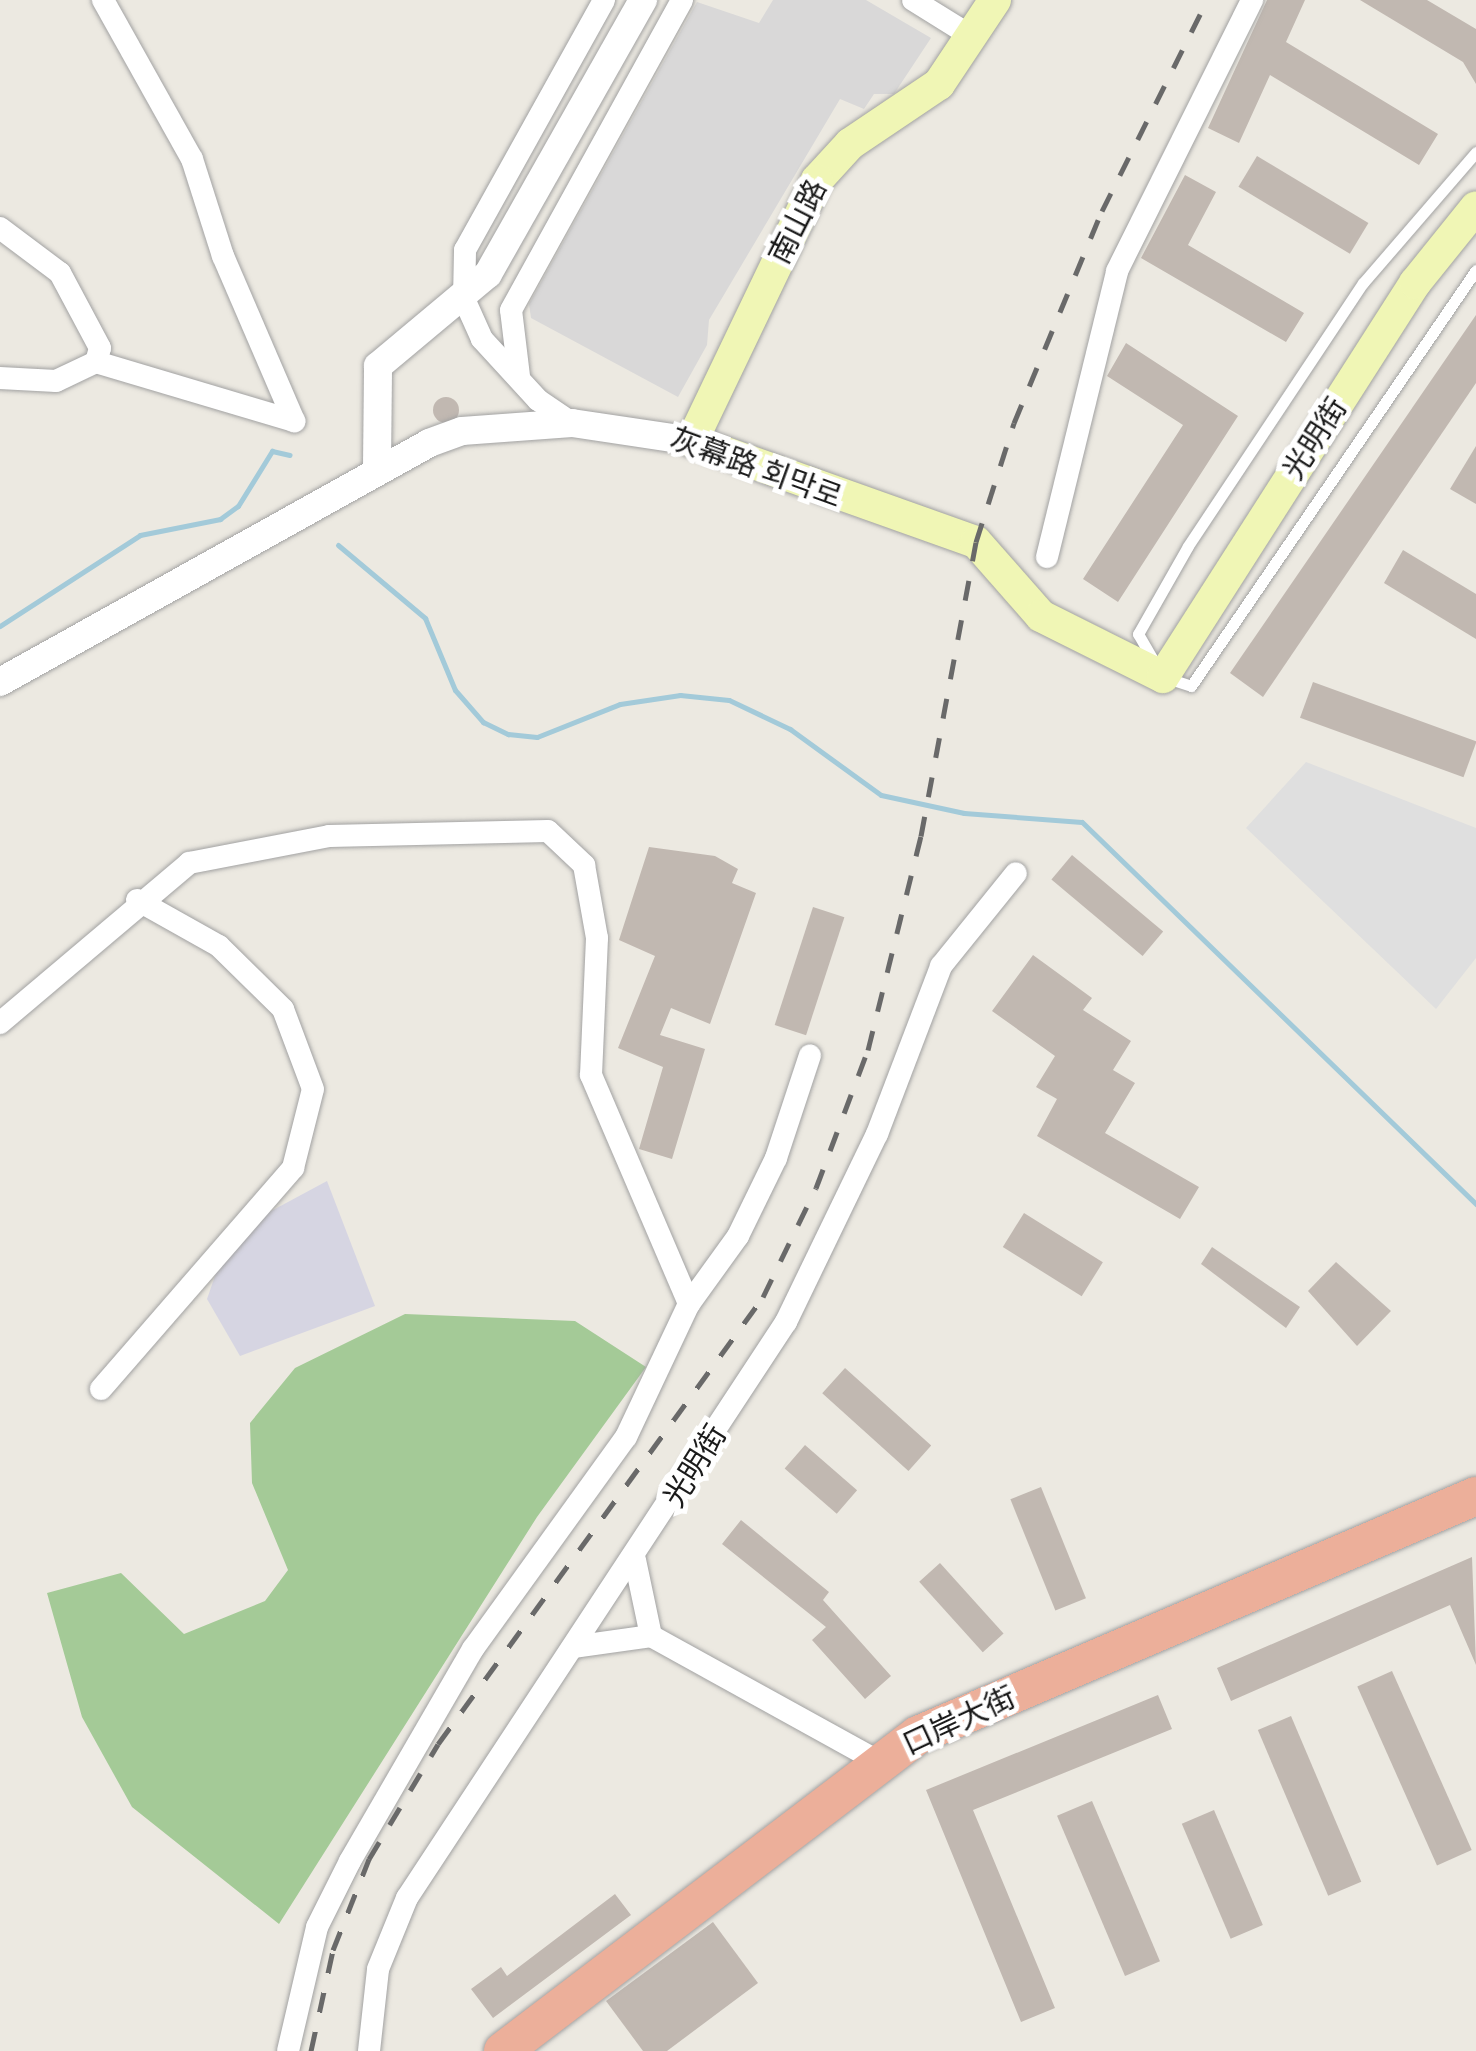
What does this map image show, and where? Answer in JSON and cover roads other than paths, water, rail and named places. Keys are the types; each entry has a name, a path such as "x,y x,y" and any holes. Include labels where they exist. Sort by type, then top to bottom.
{"highway":[{"name":"口岸大街","path":"503,2051 877,1761 918,1734 1476,1496"}],"main road":[{"name":"南山路","path":"692,441 817,180 850,144 939,84 995,0"},
{"name":"光明街","path":"1163,677 1415,283 1476,207"},
{"name":"灰幕路 회막로","path":"692,441 976,542 1041,616 1163,677"}],"street":[{"path":"0,378 56,380 96,362 294,421 223,256 192,159 103,0"},
{"path":"572,422 520,380 482,339 464,299 465,250 604,0"},
{"path":"377,466 378,366 402,339 464,299 488,274 644,0"},
{"path":"520,380 511,310 682,0"},
{"path":"913,0 971,36"},
{"path":"1047,556 1117,270 1252,0"},
{"path":"0,228 60,273 100,348 96,362"},
{"name":"灰幕路 회막로","path":"0,682 377,466 462,431 572,422 692,441"},
{"path":"0,1024 74,966 137,900 189,862 329,836 548,831 568,844 584,865 597,938 591,1076 689,1304"},
{"name":"光明街","path":"370,2051 378,1969 407,1898 573,1646 635,1560 786,1322 877,1134 941,966 1016,873"},
{"path":"101,1389 293,1168 313,1090 282,1009 219,946 137,900"},
{"path":"288,2051 317,1927 350,1861 473,1649 626,1437 689,1304 761,1190 810,1055"},
{"path":"635,1560 651,1636"},
{"path":"573,1646 651,1636 877,1761"}],"lane":[{"path":"1476,152 1363,283 1188,546 1138,634 1163,677 1191,686 1476,270"}],"waterway":[{"path":"0,626 140,535 220,519 238,506 272,451 290,455"},
{"path":"338,545 425,618 455,690 483,722 508,734 537,737 620,704 680,695 729,700 790,729 881,795 964,813 1082,822 1476,1204"}],"railway":[{"path":"311,2051 333,1950 369,1859 438,1744 763,1297 816,1188 868,1050 921,836 976,542 1014,423 1102,211 1207,0"}]}
